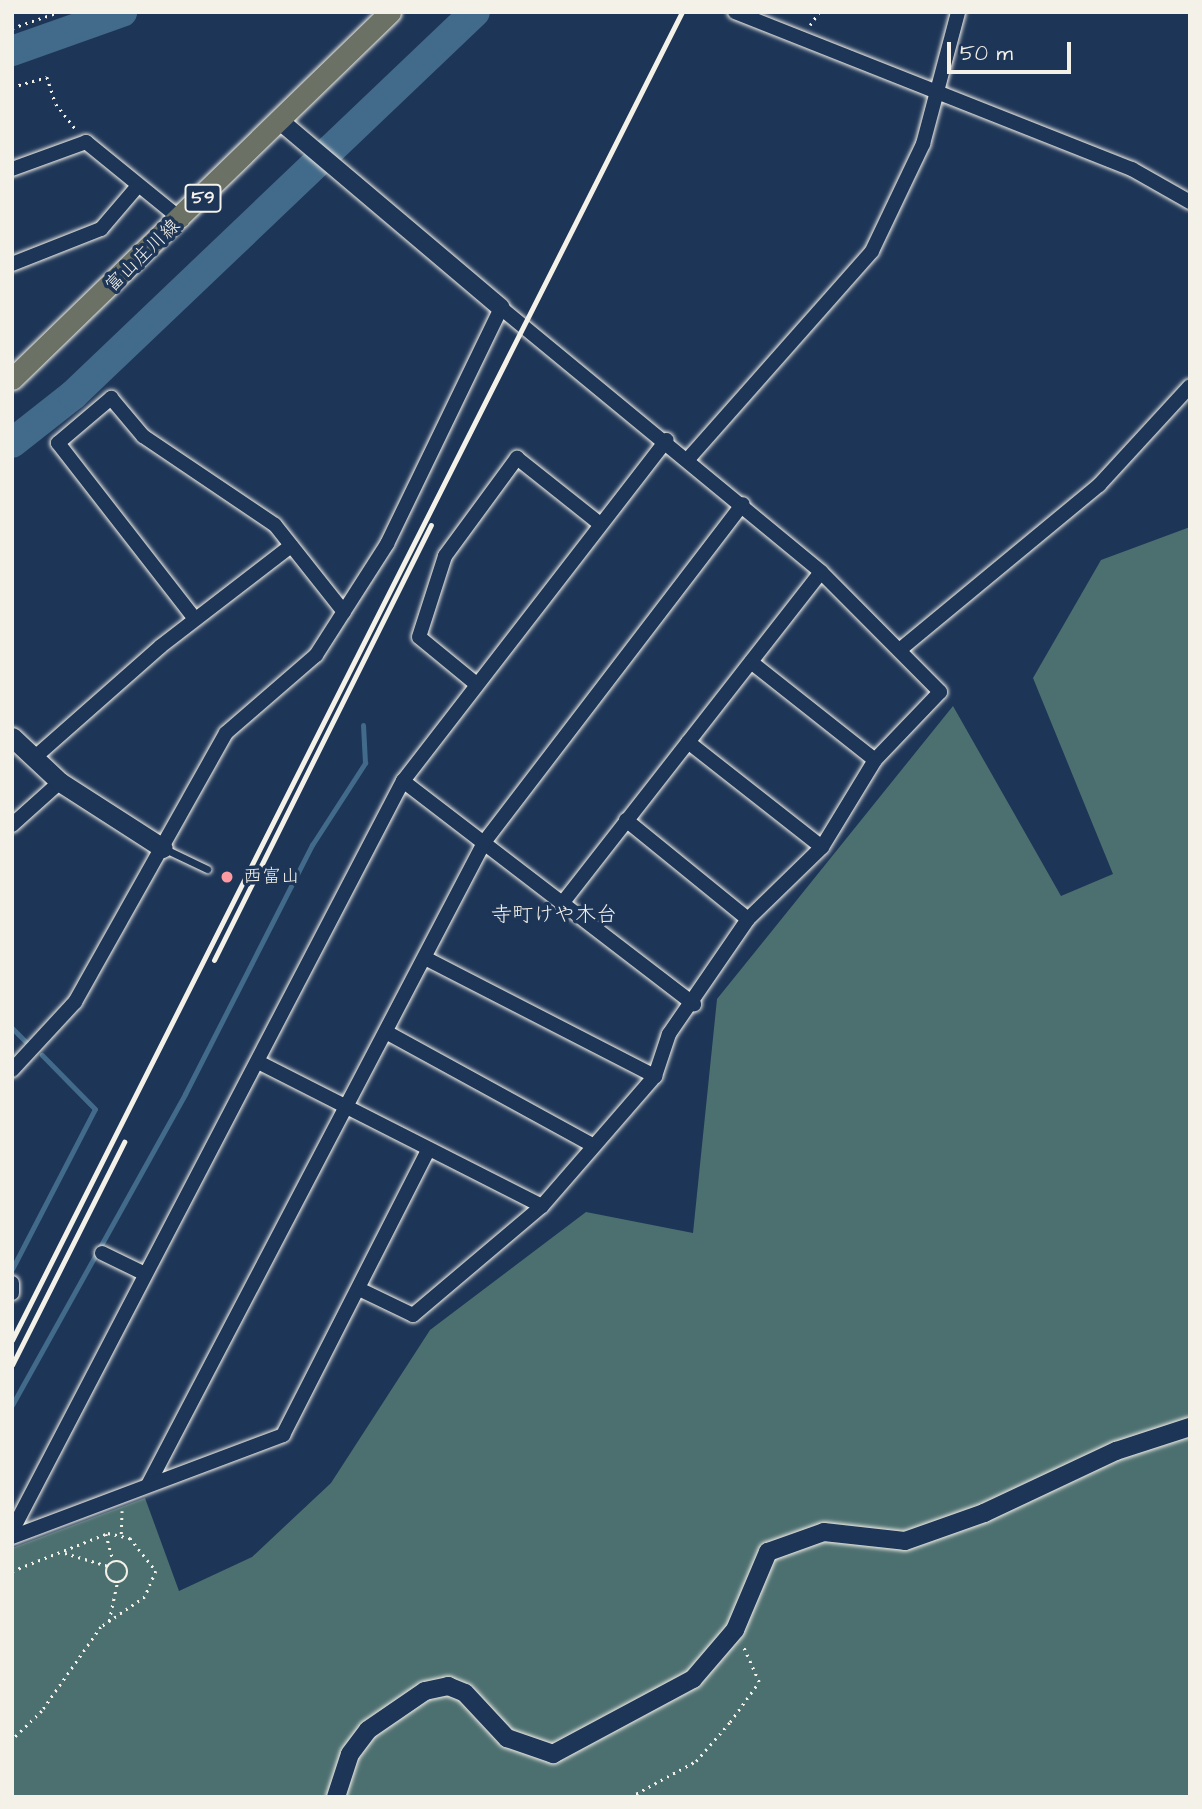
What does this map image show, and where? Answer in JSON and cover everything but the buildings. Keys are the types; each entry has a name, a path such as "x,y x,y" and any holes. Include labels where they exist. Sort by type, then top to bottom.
{"main road":[{"name":"富山庄川線","path":"12,379 181,220 390,12"},
{"path":"12,737 60,782 163,848"}],"street":[{"path":"735,12 936,95 1132,169 1190,202"},
{"path":"689,458 872,251 923,144 958,12"},
{"path":"280,121 501,308 743,504 902,648 940,692 875,760 822,847 748,919 694,1004 669,1034 655,1076 542,1206 413,1315 359,1289"},
{"path":"12,169 86,142 136,188 181,220"},
{"path":"12,264 101,229 136,188"},
{"path":"12,1070 75,1002 226,733 316,655 393,533 501,308"},
{"path":"902,648 1099,485 1190,386"},
{"path":"195,619 58,443 111,398 143,436 275,525 344,611"},
{"path":"12,1531 403,781 475,683 667,440"},
{"path":"475,683 419,637 446,556 517,458 600,524"},
{"path":"148,1485 485,841 743,504"},
{"path":"34,758 195,619 291,545"},
{"path":"564,901 821,572"},
{"path":"751,662 875,760"},
{"path":"688,742 822,847"},
{"path":"403,781 564,901 694,1004"},
{"path":"12,825 60,782"},
{"path":"626,820 748,919"},
{"path":"425,958 655,1076"},
{"path":"386,1032 594,1146"},
{"path":"258,1062 428,1151 542,1206"},
{"path":"12,1537 283,1435 428,1151"},
{"path":"102,1253 145,1274"},
{"path":"12,1283 12,1293"},
{"path":"336,1797 350,1754 368,1730 425,1691 448,1686 465,1693 507,1738 553,1754 693,1679 735,1630 760,1563 789,1541 824,1532 905,1541 1190,1427"}],"lane":[{"path":"163,848 207,869"}],"path":[{"path":"12,27 59,12"},
{"path":"12,87 47,76 56,104 86,142"},
{"path":"1190,1302 1190,1346"},
{"path":"117,1497 125,1522 121,1534"},
{"path":"106,1534 113,1562"},
{"path":"12,1571 65,1553 106,1534 121,1534 149,1554 156,1571 145,1597 109,1621 12,1740"},
{"path":"65,1553 108,1566"},
{"path":"109,1621 117,1584 126,1579 128,1568 113,1562"},
{"path":"113,1562 108,1566 107,1577 117,1584"},
{"path":"629,1797 696,1761 759,1682 735,1630"}],"green space":[{"path":"1190,527 1190,1797 12,1797 12,1548 145,1498 179,1591 252,1557 331,1483 430,1330 586,1212 693,1233 717,999 953,706 1061,896 1113,874 1033,678 1101,560"}],"waterway":[{"path":"12,51 122,12"},
{"path":"12,443 73,395 475,12"},
{"path":"12,1405 185,1094 312,845 365,763 363,725"},
{"path":"12,1028 28,1044"},
{"path":"12,1269 95,1109 42,1055"}],"railway":[{"path":"12,1340 682,12"},
{"path":"214,960 431,525"},
{"path":"12,1365 124,1142"}],"place":[{"name":"西富山","path":"227,877"}],"district":[{"name":"寺町けや木台","path":"554,915"}]}
